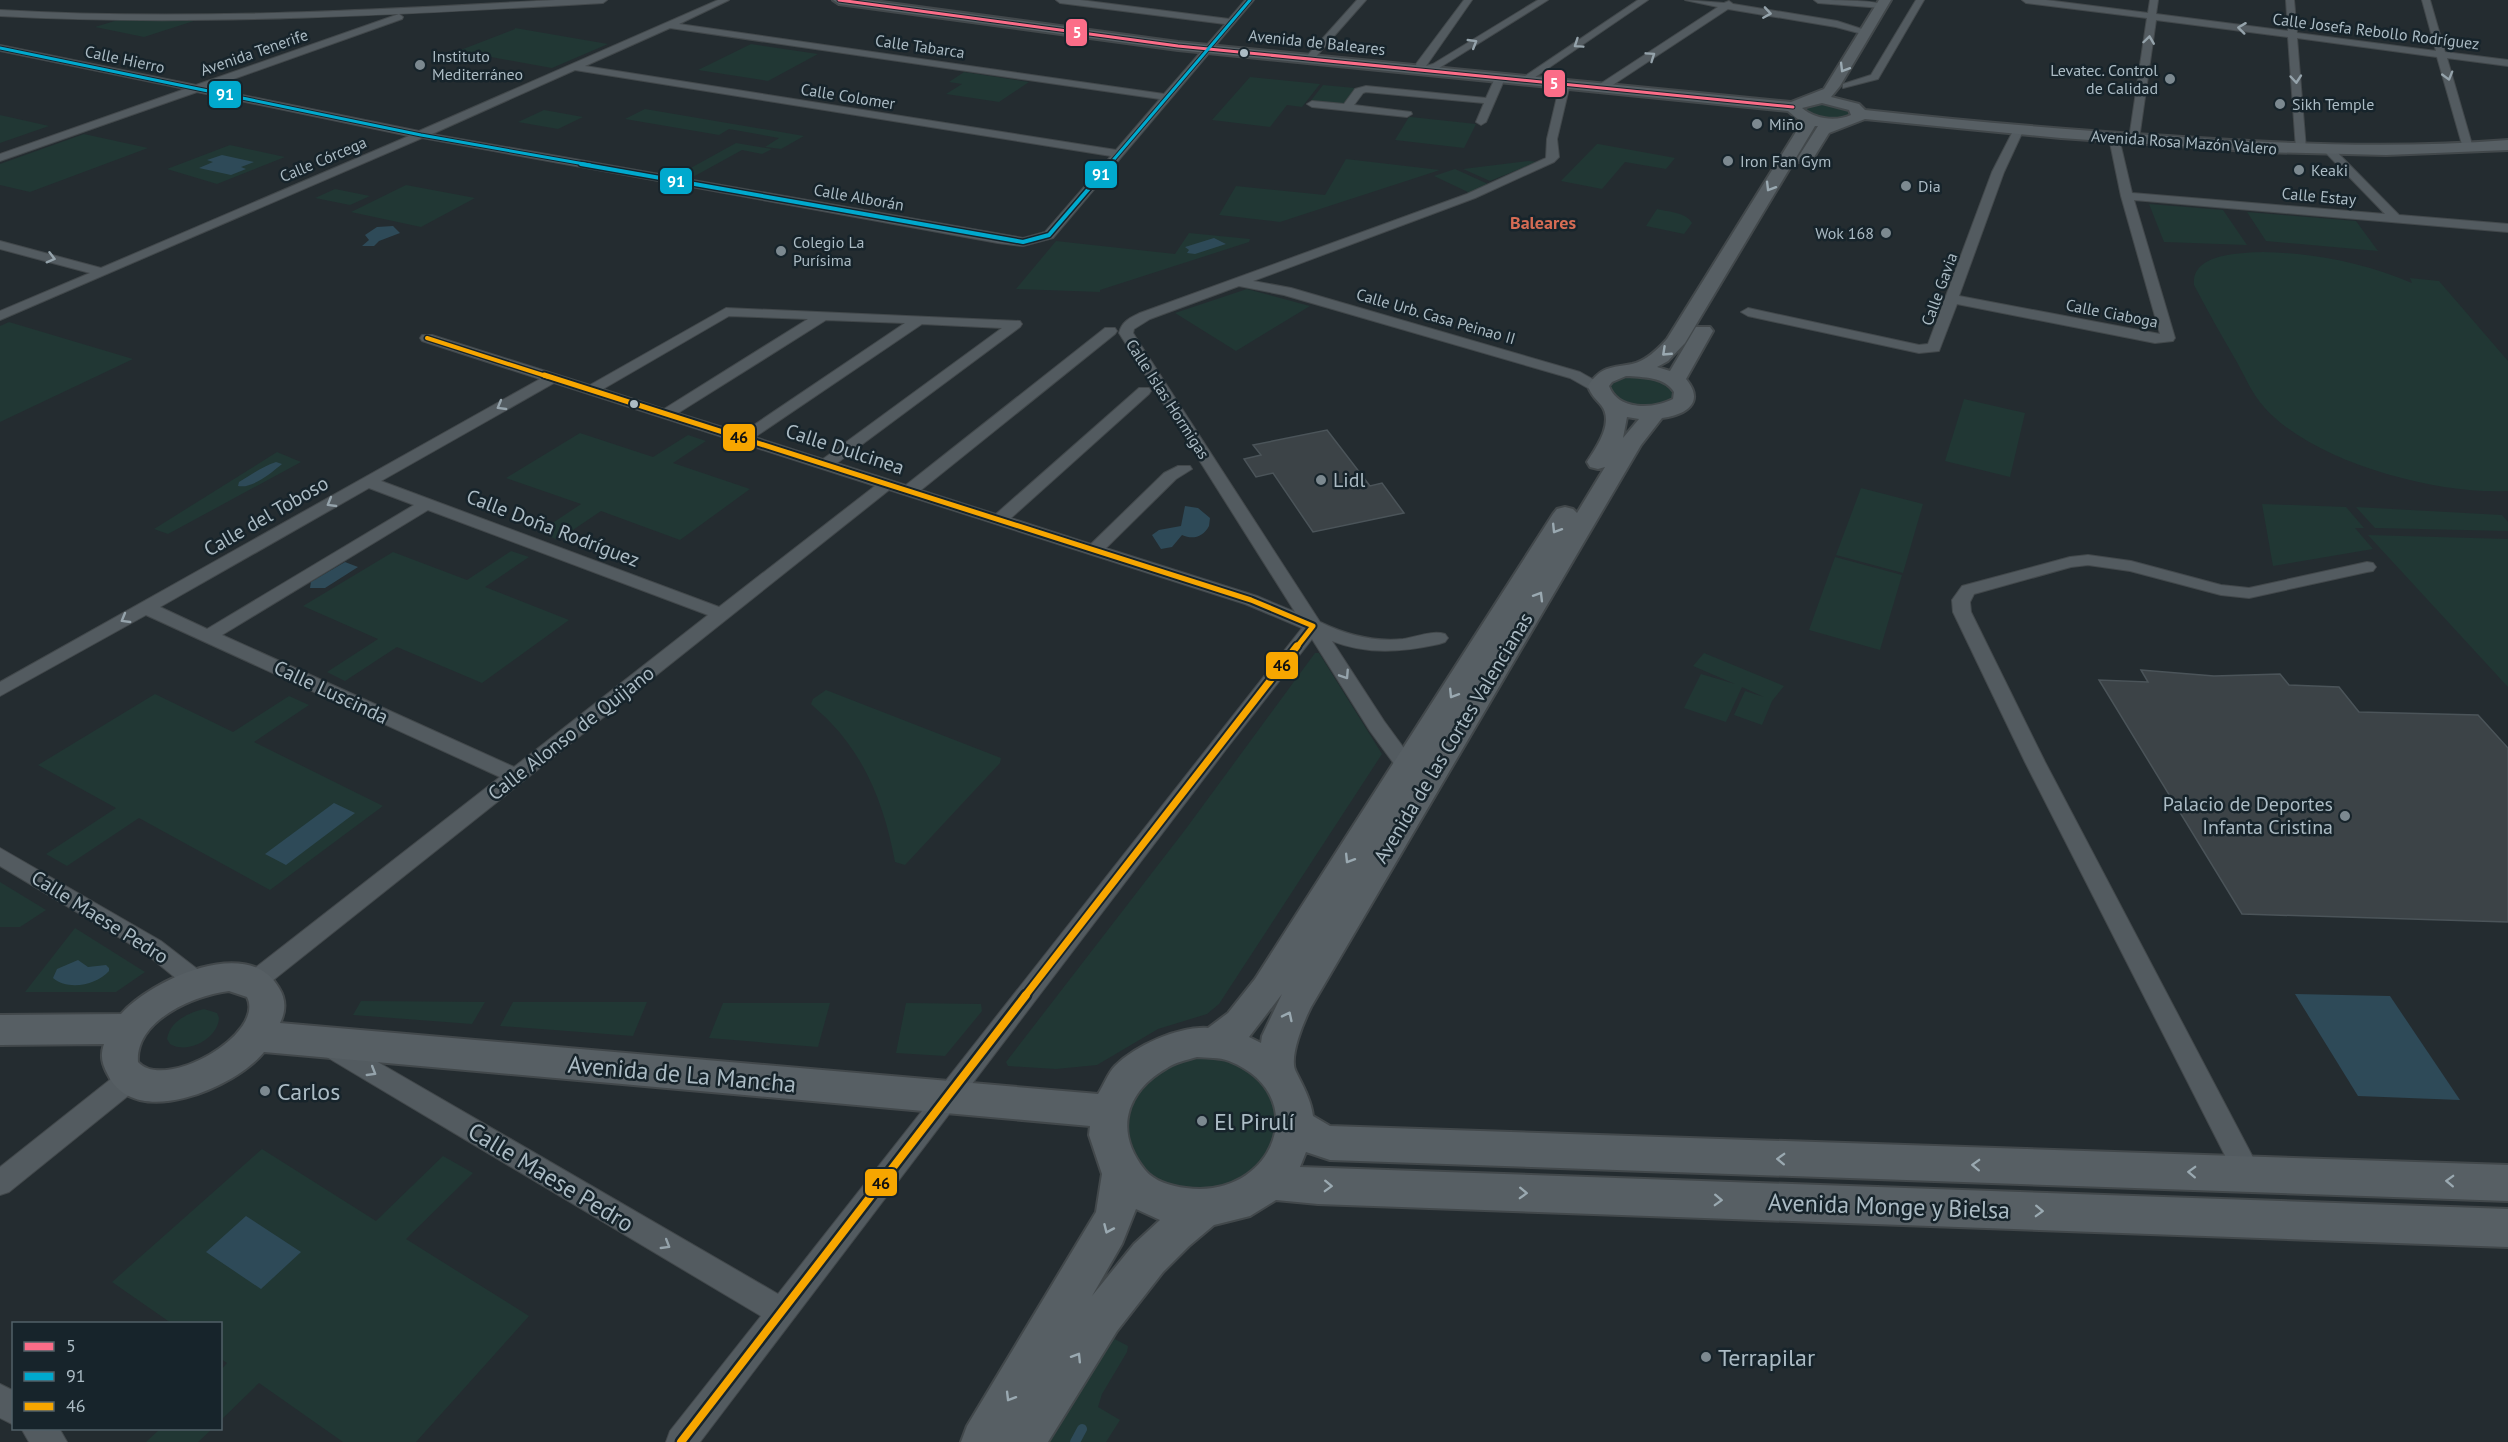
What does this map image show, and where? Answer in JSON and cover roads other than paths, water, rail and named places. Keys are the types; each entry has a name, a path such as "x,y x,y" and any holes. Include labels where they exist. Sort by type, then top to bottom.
{"main road":[{"name":"Avenida de Baleares","path":"839,0 1208,49 1793,107"},
{"path":"1884,3 1829,92 1816,99 1800,102 1793,107 1795,112 1808,118 1836,123 1851,121 1859,117 1845,94 1899,0"},
{"name":"Avenida Rosa Mazón Valero","path":"1816,99 1854,109 2018,130 2114,138 2329,150 2468,148 2508,145"},
{"path":"1636,370 1658,374 1675,381 1686,395 1684,402 1667,412 1654,414 1631,412 1606,389 1636,370 1661,357 1675,343 1807,127 1808,118"},
{"path":"1675,381 1822,130 1836,123"},
{"name":"Avenida de las Cortes Valencianas","path":"1215,1043 1240,1023 1267,989 1613,438 1617,422 1606,389"},
{"name":"Avenida de las Cortes Valencianas","path":"1276,1073 1280,1036 1296,1001 1631,443 1654,414"},
{"path":"229,977 254,982 263,989 268,999 268,1011 256,1036 239,1054 201,1077 160,1087 144,1085 130,1079 122,1070 119,1058 122,1044 130,1029 148,1010 171,993 197,982 229,977"},
{"path":"0,1030 130,1029"},
{"name":"Avenida de La Mancha","path":"256,1036 1109,1111"},
{"path":"1215,1043 1238,1048 1258,1058 1276,1073 1290,1097 1295,1125 1292,1145 1284,1165 1270,1182 1251,1196 1229,1206 1204,1209 1180,1208 1156,1200 1136,1188 1121,1172 1108,1142 1109,1111 1115,1094 1124,1080 1149,1058 1180,1045 1215,1043"},
{"name":"Avenida Monge y Bielsa","path":"1295,1125 1319,1140 1330,1143 2508,1183"},
{"path":"983,1442 1108,1231 1116,1212 1121,1172"},
{"name":"Avenida Monge y Bielsa","path":"1270,1182 1342,1187 2508,1228"},
{"path":"1023,1442 1118,1293 1142,1263 1170,1236 1204,1209"}],"street":[{"path":"0,13 151,17 393,12 603,0"},
{"name":"Calle Córcega","path":"0,316 421,135 725,0"},
{"path":"1060,0 1231,22"},
{"name":"Calle Alborán","path":"421,135 1012,242 1032,241 1049,235 1250,0"},
{"path":"1309,59 1362,0"},
{"path":"1468,0 1421,64 1421,70 1436,66 1544,0"},
{"path":"1524,80 1644,0"},
{"path":"1689,0 1837,24 1866,32"},
{"path":"1601,88 1734,0"},
{"path":"1818,0 1884,3"},
{"path":"1848,86 1875,78 1920,0"},
{"name":"Calle Josefa Rebollo Rodríguez","path":"2026,0 2508,63"},
{"path":"2134,139 2154,0"},
{"path":"2290,0 2301,149"},
{"path":"2426,0 2468,148"},
{"name":"Avenida Tenerife","path":"0,158 417,11"},
{"name":"Avenida Tenerife","path":"0,148 393,12"},
{"name":"Calle Tabarca","path":"669,25 1166,98"},
{"name":"Calle Hierro","path":"0,48 421,135"},
{"name":"Calle Colomer","path":"573,67 1118,154"},
{"path":"1481,122 1500,78"},
{"name":"Calle Islas Hormigas","path":"1407,767 1377,726 1125,333 1129,324 1135,320 1471,196 1550,160 1553,157 1552,139 1565,84"},
{"path":"1347,108 1359,92 1366,89 1490,101"},
{"path":"1312,104 1407,114"},
{"name":"Calle Gavia","path":"1748,312 1926,350 1935,346 1998,172 2018,130"},
{"name":"Calle Ciaboga","path":"1952,299 2155,339 2166,339 2127,196 2114,138"},
{"path":"2329,150 2396,219"},
{"name":"Calle Estay","path":"2127,196 2508,228"},
{"path":"0,245 103,272"},
{"path":"1273,269 1286,291"},
{"name":"Calle Urb. Casa Peinao II","path":"1238,282 1286,291 1575,375 1606,389"},
{"path":"592,390 726,312 1015,324 825,465"},
{"path":"666,414 823,316"},
{"path":"743,439 919,320"},
{"path":"909,491 1110,331"},
{"name":"Calle Dulcinea","path":"427,338 1251,600 1357,644 1403,646 1439,638"},
{"name":"Calle del Toboso","path":"0,690 552,378"},
{"path":"999,520 1143,392"},
{"path":"1094,550 1170,476 1184,469"},
{"name":"Calle Doña Rodríguez","path":"368,482 722,614"},
{"name":"Calle Alonso de Quijano","path":"254,982 887,484"},
{"path":"208,636 427,504"},
{"path":"2248,1174 2035,762 1960,604 1962,596 1968,590 2078,561 2111,562 2221,590 2249,593 2367,567"},
{"name":"Calle Luscinda","path":"146,608 516,776"},
{"path":"681,1442 1262,688 1313,626"},
{"name":"Calle Maese Pedro","path":"0,856 153,946 197,982"},
{"name":"Calle Maese Pedro","path":"321,1042 781,1312"},
{"path":"0,1183 130,1079"},
{"path":"0,1399 12,1408"},
{"path":"38,1430 52,1442"}],"water":[{"path":"222,155 254,162 241,167 246,169 231,175 199,168 213,162 207,160"},
{"path":"393,226 400,233 379,241 374,246 362,246 369,240 365,235 377,227"},
{"path":"1214,238 1226,244 1195,254 1187,253 1189,250 1185,247"},
{"path":"276,462 282,464 262,479 250,485 238,486 239,482"},
{"path":"1185,506 1198,508 1210,518 1207,530 1194,537 1182,535 1172,547 1161,549 1152,535 1159,530 1181,526"},
{"path":"345,562 358,567 325,588 310,588 311,582"},
{"path":"334,803 355,813 286,865 265,854"},
{"path":"78,960 88,967 106,965 109,971 97,980 82,985 66,984 53,978 57,969"},
{"path":"2295,994 2390,996 2460,1100 2358,1096"},
{"path":"246,1216 301,1252 261,1289 206,1252"}],"waterway":[{"path":"1075,1442 1082,1429"}],"place":[{"name":"Instituto Mediterráneo","path":"420,65"},
{"name":"Levatec. Control de Calidad","path":"2170,79"},
{"name":"Sikh Temple","path":"2280,104"},
{"name":"Miño","path":"1757,124"},
{"name":"Iron Fan Gym","path":"1728,161"},
{"name":"Keaki","path":"2299,170"},
{"name":"Dia","path":"1906,186"},
{"name":"Wok 168","path":"1886,233"},
{"name":"Colegio La Purísima","path":"781,251"},
{"name":"Lidl","path":"1321,480"},
{"name":"Palacio de Deportes Infanta Cristina","path":"2345,816"},
{"name":"Carlos","path":"265,1091"},
{"name":"El Pirulí","path":"1202,1121"},
{"name":"Terrapilar","path":"1706,1357"}],"district":[{"name":"Baleares","path":"1543,222"}]}
